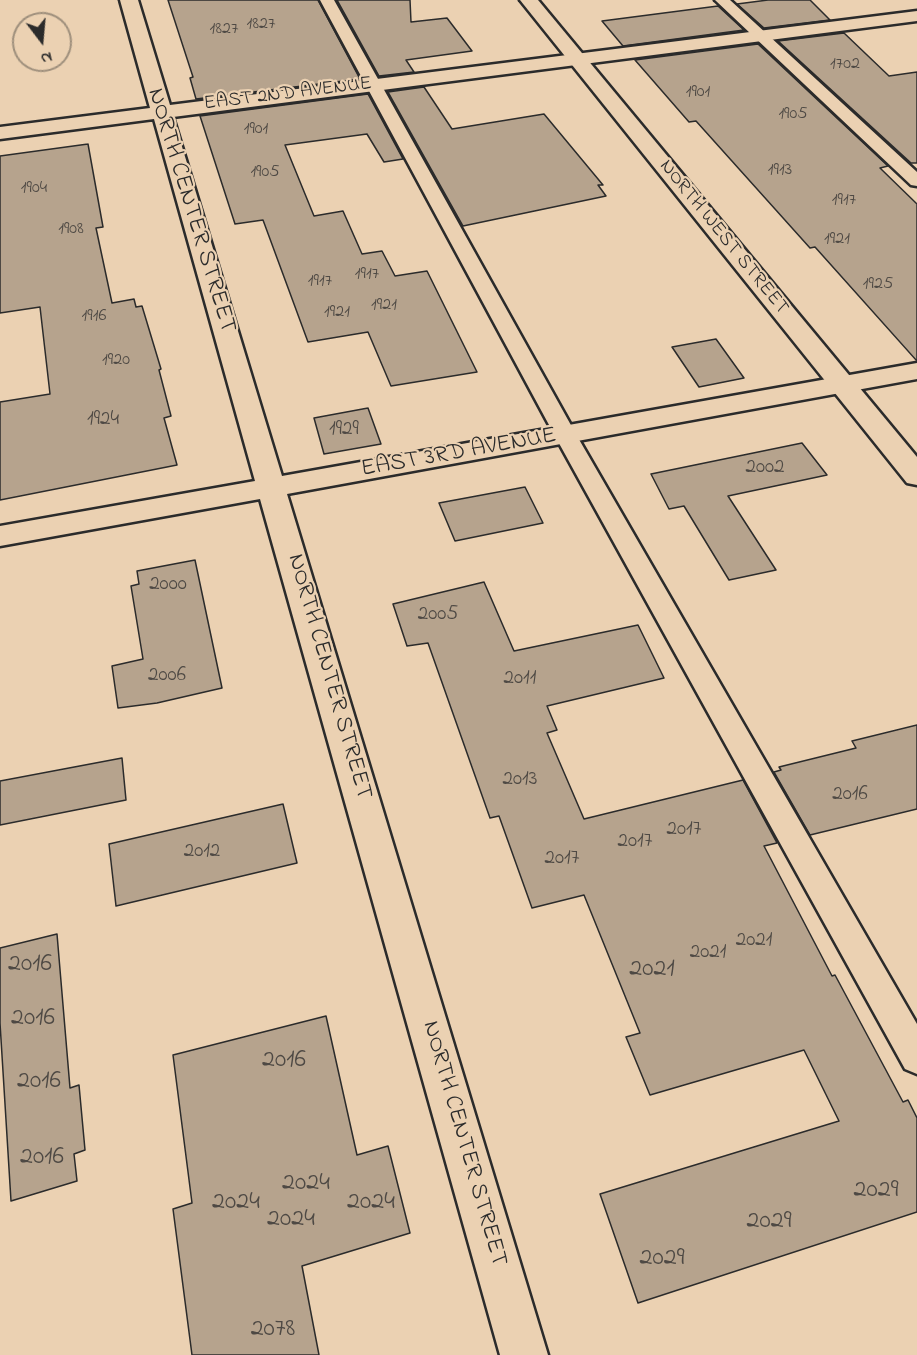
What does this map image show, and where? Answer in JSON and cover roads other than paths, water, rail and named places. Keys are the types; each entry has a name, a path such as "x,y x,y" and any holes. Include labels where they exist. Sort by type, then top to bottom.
{"street":[{"name":"NORTH CENTER STREET","path":"129,0 524,1355"},
{"name":"NORTH WEST STREET","path":"529,0 917,476"},
{"name":"EAST 2ND AVENUE","path":"0,132 917,16"},
{"name":"EAST 3RD AVENUE","path":"0,536 272,486 566,436 917,371"}],"lane":[{"path":"327,0 566,436 917,1057"},
{"path":"722,0 917,181"}]}
